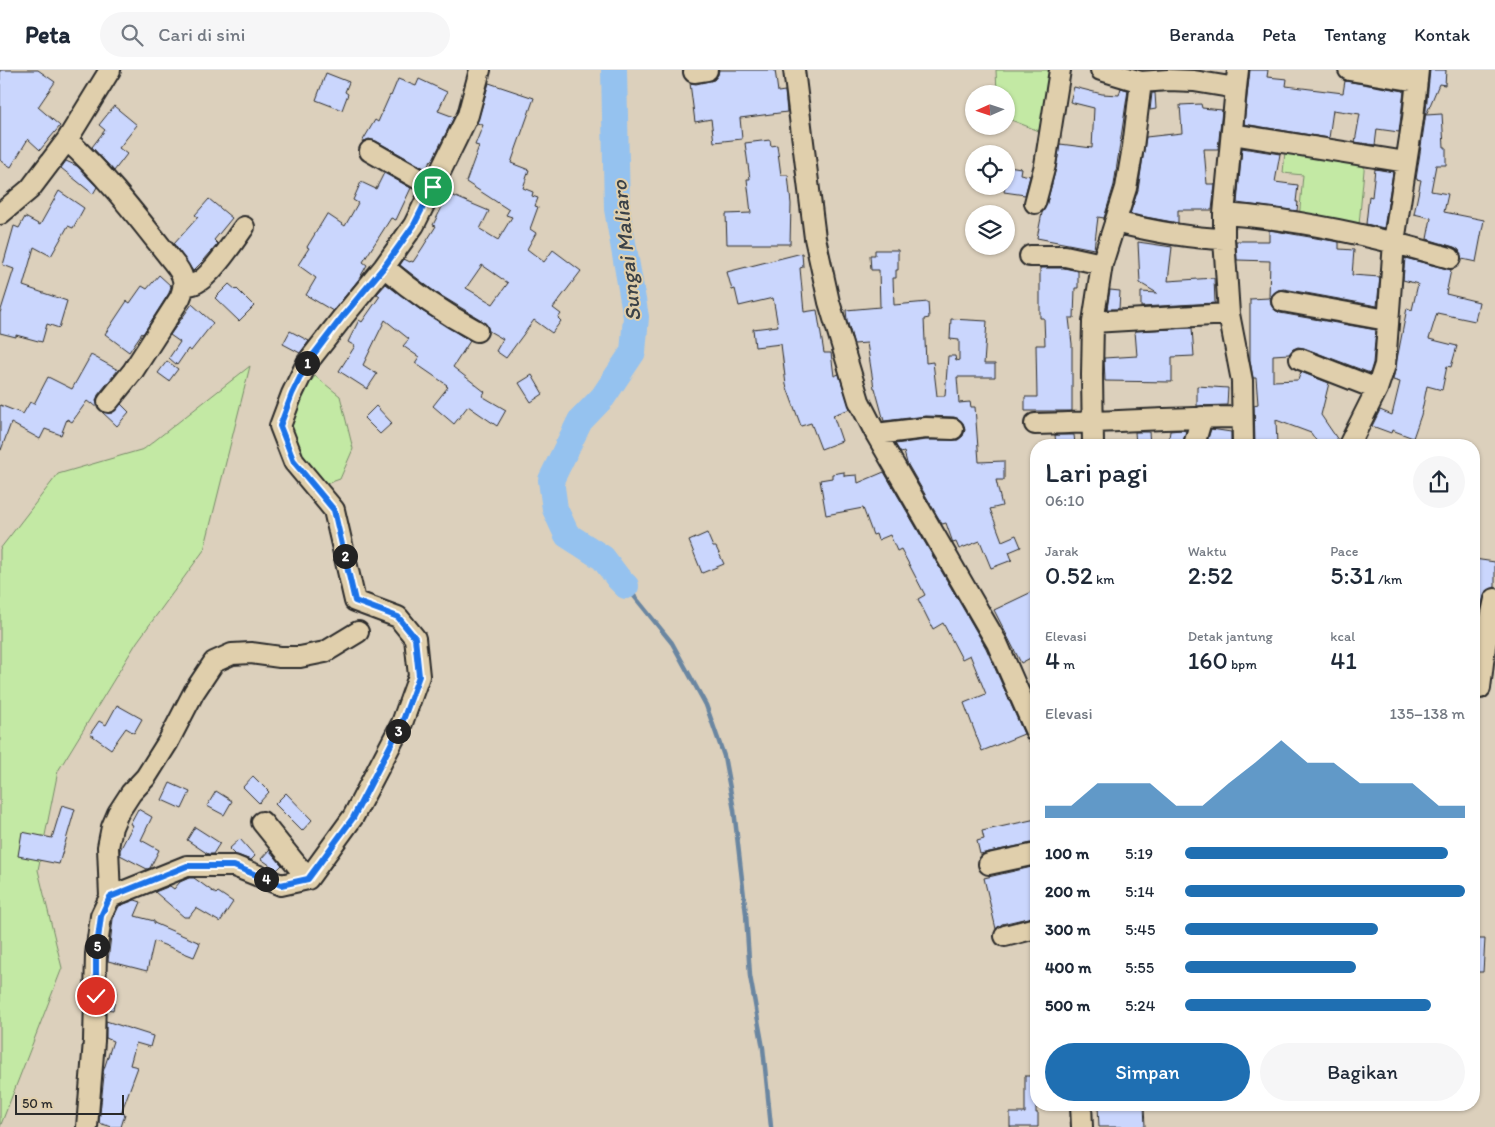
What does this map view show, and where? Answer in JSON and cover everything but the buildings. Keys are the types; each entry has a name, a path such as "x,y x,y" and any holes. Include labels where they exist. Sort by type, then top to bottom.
{"street":[{"path":"0,214 30,189 67,140 110,70"},
{"path":"110,897 187,866 234,866 281,885 308,879 353,818 402,723 419,676 415,638 398,617 355,601 334,510 294,462 280,426 292,394 307,363 384,267 414,225 468,114 480,70"},
{"path":"794,70 815,238 829,302 859,401 876,434 997,643 1030,718"},
{"path":"1035,203 1045,166 1060,70"},
{"path":"1100,70 1141,82 1237,79 1224,214 1224,239 1229,314 1242,381 1242,439"},
{"path":"1349,70 1418,76 1414,118 1394,242 1385,365 1377,389 1352,439"},
{"path":"1093,439 1094,322 1102,264 1126,188 1141,82"},
{"path":"1232,134 1406,162"},
{"path":"67,140 120,195 177,267 182,274 184,284 180,298 133,371 108,402"},
{"path":"370,151 433,187"},
{"path":"1224,214 1287,220 1394,242 1450,258"},
{"path":"1115,222 1170,235 1197,239 1224,239"},
{"path":"184,284 194,284 203,278 221,259 244,227"},
{"path":"1030,256 1065,256 1102,264"},
{"path":"384,267 409,288 449,316 477,331"},
{"path":"1282,301 1387,320"},
{"path":"1094,322 1229,314"},
{"path":"1300,359 1377,389"},
{"path":"1196,439 1202,417"},
{"path":"1035,424 1242,417"},
{"path":"876,434 926,428 954,429"},
{"path":"1480,641 1495,599"},
{"path":"87,1127 94,1050 96,954 101,916 110,897 108,847 118,813 155,763 194,692 214,662 232,654 251,653 280,657 308,656 325,652 358,632"},
{"path":"262,822 308,879"},
{"path":"988,864 1030,855"},
{"path":"1006,936 1030,930"},
{"path":"1081,1111 1082,1127"}],"green space":[{"path":"996,70 1051,70 1039,131 1015,122 1015,85 997,85"},
{"path":"1285,151 1365,159 1359,225 1299,219 1303,175 1283,173"},
{"path":"250,366 204,550 137,642 58,771 38,870 62,968 0,1127 0,549 58,474 144,449"},
{"path":"315,376 340,396 353,449 340,479 323,485 296,458 286,434 295,402"}],"waterway":[{"name":"Sungai Maliaro","path":"614,70 617,209 636,317 633,352 603,397 580,421 551,480 555,509 567,535 603,558 626,586"},
{"path":"626,586 672,643 706,705 724,756 734,810 746,914 750,976 763,1048 771,1127"}],"route":[{"path":"96,996 96,954 101,916 110,897 187,866 234,866 281,885 308,879 353,818 402,723 419,676 415,638 398,617 355,601 334,510 294,462 280,426 292,394 307,363 384,267 414,225 433,187"}]}
